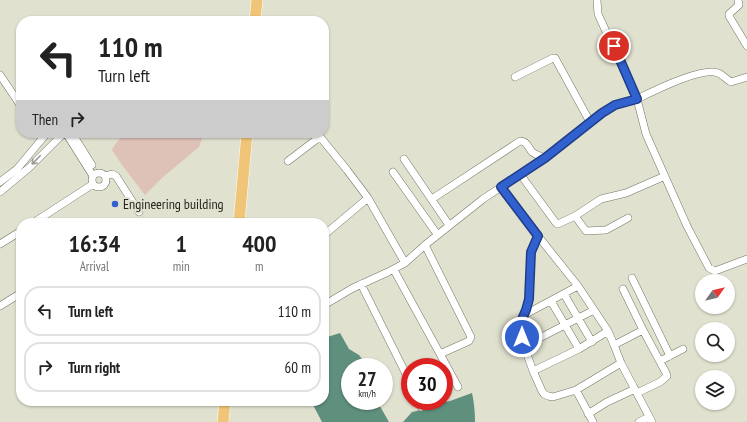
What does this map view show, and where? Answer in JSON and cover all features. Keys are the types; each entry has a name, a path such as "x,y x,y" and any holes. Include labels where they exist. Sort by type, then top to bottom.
{"main road":[{"path":"255,16 257,0"},
{"path":"239,218 247,138"},
{"path":"223,422 225,406"}],"street":[{"path":"597,0 598,14 637,99 646,134 687,226 709,268 715,270 747,259"},
{"path":"738,0 739,5 729,14 747,46"},
{"path":"515,77 555,58 590,122"},
{"path":"329,303 361,284 394,270 405,263 437,234 482,199 545,158 590,122 615,105 637,99 655,89 705,72 718,73 731,82 747,77"},
{"path":"0,75 16,99"},
{"path":"0,182 17,169 42,138"},
{"path":"46,138 50,146"},
{"path":"0,192 30,167 59,138"},
{"path":"69,138 95,174"},
{"path":"75,138 95,174"},
{"path":"288,161 317,139 321,138 368,198 405,263"},
{"path":"432,199 520,141 525,142 532,152 545,158"},
{"path":"404,158 449,225"},
{"path":"393,172 437,234"},
{"path":"102,173 105,176 107,181 101,188 96,188 93,184 92,180 95,174 102,173"},
{"path":"105,176 112,174 116,176 139,212"},
{"path":"520,174 558,224 575,216 604,198 626,193 665,176"},
{"path":"41,218 93,184"},
{"path":"501,187 578,286 608,332 621,364 651,419 639,422"},
{"path":"329,231 368,198"},
{"path":"575,216 585,230 588,231 606,230 628,218"},
{"path":"0,244 16,234"},
{"path":"538,236 531,252 530,293 520,324 524,346 542,391 548,396 553,397 576,390 621,364"},
{"path":"425,245 471,337 469,341 440,354"},
{"path":"394,270 458,388"},
{"path":"632,278 670,356"},
{"path":"361,284 401,364"},
{"path":"524,315 578,286"},
{"path":"588,414 607,402 660,382 667,376 623,289"},
{"path":"564,294 592,342"},
{"path":"0,306 16,296"},
{"path":"551,301 579,349"},
{"path":"524,346 594,310"},
{"path":"614,345 643,330"},
{"path":"533,370 579,349 608,332"},
{"path":"660,361 682,350"},
{"path":"576,390 593,422"}],"shaded area":[{"path":"120,138 202,138 199,147 163,177 145,195 112,150"},
{"path":"340,333 349,349 361,358 341,358 341,410 382,410 389,422 322,422 314,406 329,406 329,336"},
{"path":"472,393 475,422 403,422 412,412 422,410 453,410 453,400"}],"place":[{"name":"Engineering building","path":"115,204"}],"route":[{"path":"522,337 520,324 526,310 530,293 531,252 538,240 538,236 501,187 545,158 602,113 615,105 637,99 614,46"}]}
